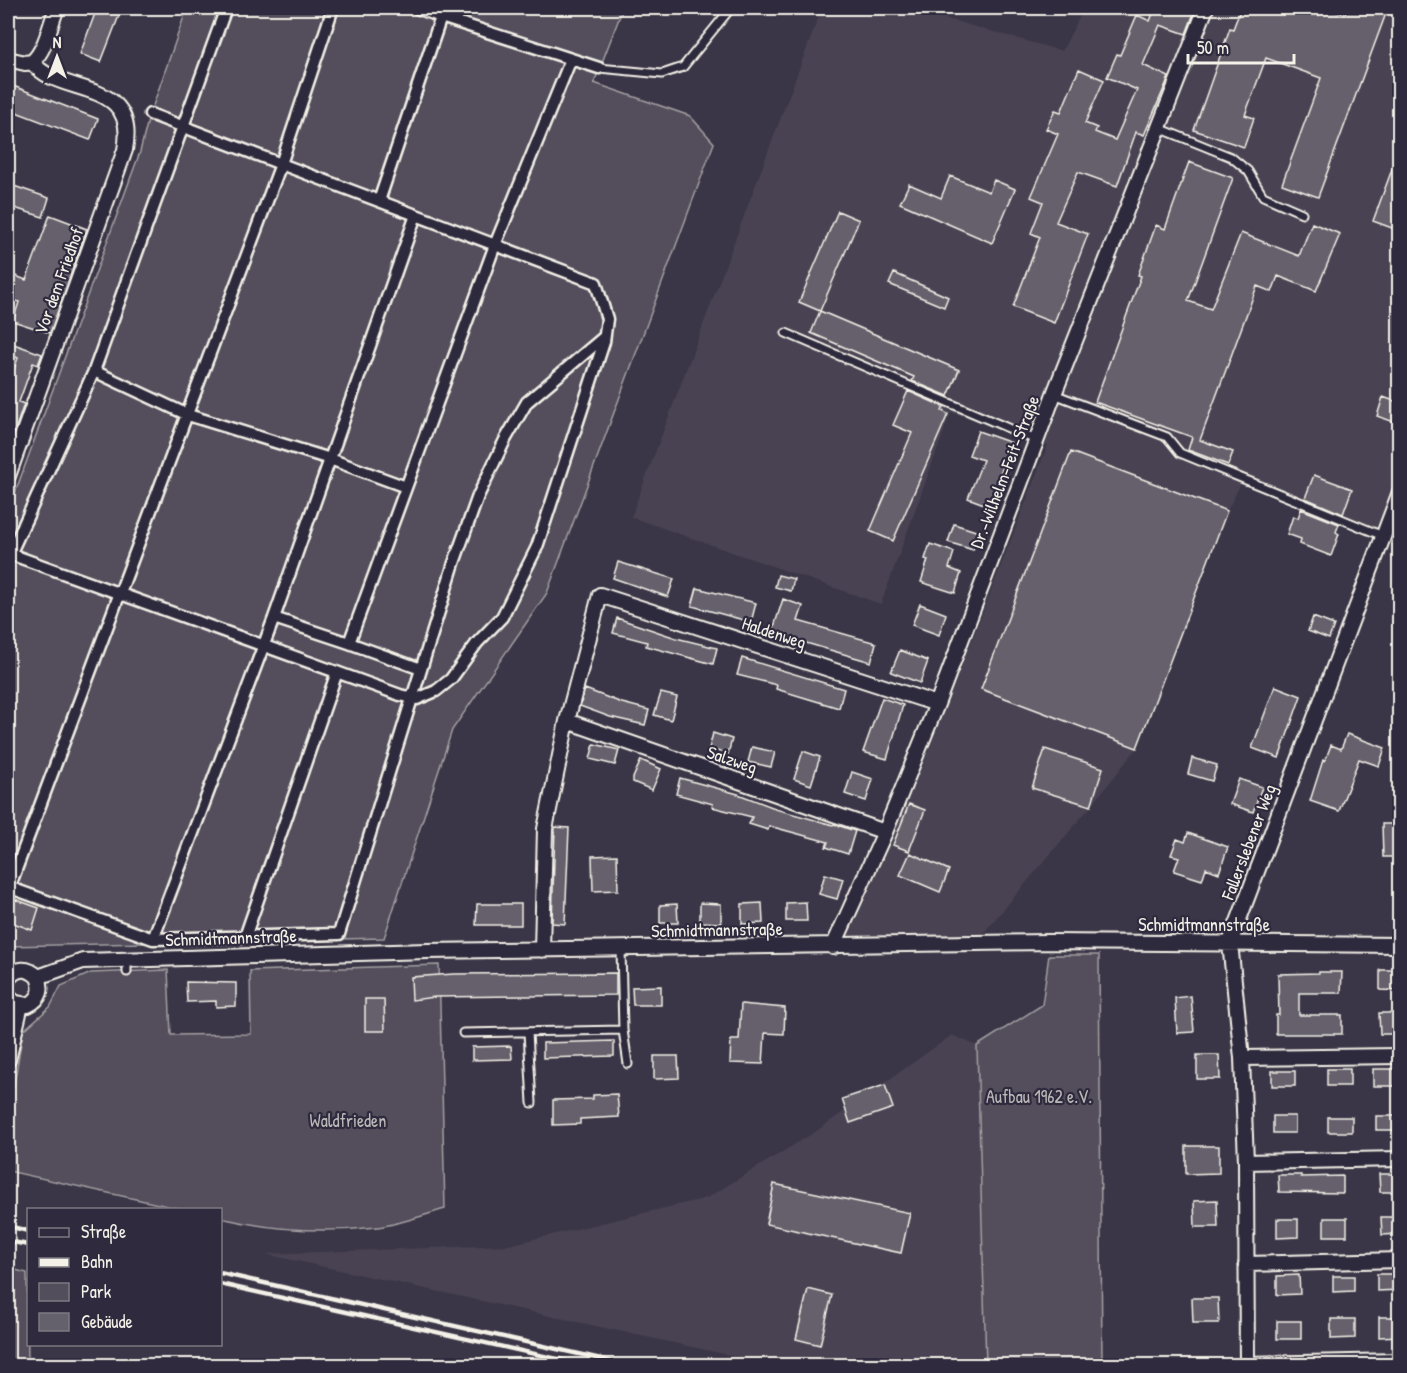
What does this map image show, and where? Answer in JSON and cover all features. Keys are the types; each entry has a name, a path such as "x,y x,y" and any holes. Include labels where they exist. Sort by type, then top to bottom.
{"street":[{"path":"8,59 25,63 32,62 37,57 57,8"},
{"path":"150,114 182,127 281,165 596,283 607,319 604,337 537,547 502,617 477,643 451,679 436,691 417,699 412,698 120,593 9,557 94,371 182,127 226,8"},
{"path":"333,8 281,165 8,888 153,939 339,934 421,669 478,496 505,440 527,402 604,337"},
{"path":"417,8 442,12 599,68"},
{"name":"Dr.-Wilhelm-Feit-Straße","path":"833,946 885,832 937,704 1036,440 1206,8"},
{"path":"379,201 442,12"},
{"path":"349,643 495,245 571,59"},
{"name":"Vor dem Friedhof","path":"8,476 126,150 127,127 118,108 110,100 44,73 32,62"},
{"path":"153,939 274,618 416,215"},
{"path":"94,371 188,415 330,459 406,486"},
{"name":"Fallerslebener Weg","path":"1247,1365 1246,1162 1242,1058 1230,944 1400,492"},
{"name":"Haldenweg","path":"567,721 600,595 937,704"},
{"path":"274,618 421,669"},
{"path":"244,937 337,672"},
{"path":"542,950 544,829 567,721"},
{"name":"Salzweg","path":"567,721 885,832"},
{"name":"Schmidtmannstraße","path":"38,976 83,961 127,966 542,950 1048,942 1400,945"},
{"path":"8,976 26,969 38,976 41,990 37,999 28,1005 15,1003 8,995"},
{"path":"8,1060 21,1005"},
{"path":"1242,1058 1400,1056"},
{"path":"1246,1162 1400,1159"},
{"path":"1246,1264 1400,1260"},
{"path":"1247,1365 1400,1361"}],"lane":[{"path":"599,68 662,74 683,67 731,8"},
{"path":"1159,128 1231,157 1248,171 1263,196 1302,213"},
{"path":"786,333 1036,440"},
{"path":"1054,394 1167,437 1180,453 1383,536"},
{"path":"621,949 622,1030 628,1064"},
{"path":"463,1034 622,1030"},
{"path":"528,1032 532,1103"}],"shaded area":[{"path":"822,8 908,8 1062,51 1084,8 1399,8 1400,498 1383,536 1243,479 1227,511 1137,748 975,943 840,953 925,760 1048,445 951,412 881,604 631,517"},
{"path":"952,1035 977,1046 986,1365 775,1365 265,1254 509,1245 707,1198 815,1132"}],"green space":[{"path":"187,8 623,8 594,83 690,116 714,143 547,593 452,730 384,938 8,946 8,512 140,152 148,120"},
{"name":"Aufbau 1962 e.V.","path":"1049,955 1099,955 1102,1365 986,1365 977,1046 1042,1005"},
{"name":"Waldfrieden","path":"439,965 445,1209 403,1222 377,1227 338,1230 279,1228 222,1218 222,1208 176,1208 8,1171 8,1121 23,1031 50,1007 61,986 91,973 168,970 171,1035 251,1034 250,971"},
{"path":"8,1268 27,1273 28,1365 8,1365"}],"building":[{"path":"97,8 122,8 101,62 80,54"},
{"path":"1155,8 1196,8 1186,34 1160,25 1143,65 1169,77 1144,135 1136,132 1117,186 1078,172 1056,222 1088,234 1054,323 1013,307 1040,237 1031,233 1043,202 1031,197 1058,134 1046,129 1055,110 1061,112 1079,69 1104,80 1085,123 1097,128 1095,132 1115,140 1137,90 1107,77 1117,54 1120,55 1137,15 1150,21"},
{"path":"1241,8 1298,8 1319,15 1322,8 1345,14 1347,8 1388,8 1318,197 1282,184 1321,78 1266,58 1245,115 1254,118 1244,147 1194,130 1230,28 1233,29"},
{"path":"8,84 98,119 90,140 8,109"},
{"path":"1398,153 1400,153 1400,231 1373,221"},
{"path":"1189,162 1233,178 1188,301 1211,309 1241,233 1299,256 1312,223 1340,234 1316,291 1278,276 1272,292 1257,286 1200,440 1233,452 1228,465 1188,450 1192,437 1095,402 1141,276 1138,275 1156,225 1165,229"},
{"path":"950,176 989,192 994,180 1015,189 992,243 900,203 909,184 941,198"},
{"path":"8,184 49,198 43,217 8,206"},
{"path":"838,211 859,220 820,311 799,302"},
{"path":"50,215 87,229 50,333 13,321 19,302 8,298 8,273 26,280"},
{"path":"894,273 948,297 944,307 889,284"},
{"path":"820,311 959,370 948,396 912,381 914,377 811,333"},
{"path":"8,342 42,354 38,365 33,363 19,402 24,404 8,451 8,386 18,358 8,354"},
{"path":"908,391 944,407 942,411 948,414 893,541 870,531 912,433 893,425"},
{"path":"1383,397 1400,403 1400,424 1377,416"},
{"path":"978,431 1012,443 998,480 1001,481 992,507 968,498 983,460 969,455"},
{"path":"1071,452 1227,511 1137,748 981,689"},
{"path":"1314,475 1352,489 1343,514 1305,498"},
{"path":"1301,509 1339,524 1336,532 1339,534 1331,556 1300,544 1301,539 1287,534 1293,516 1298,518"},
{"path":"954,524 979,532 973,550 948,542"},
{"path":"930,544 954,552 949,568 961,573 955,593 921,582"},
{"path":"618,562 674,579 668,597 613,578"},
{"path":"778,575 794,579 791,591 775,587"},
{"path":"697,588 756,603 751,622 692,606"},
{"path":"783,599 803,606 798,621 876,643 871,662 772,633"},
{"path":"920,604 946,614 939,635 912,625"},
{"path":"1313,617 1334,625 1329,639 1308,631"},
{"path":"617,618 676,638 717,648 713,664 646,646 647,642 613,633"},
{"path":"900,650 928,661 920,683 891,672"},
{"path":"742,658 844,689 839,708 776,689 777,685 737,675"},
{"path":"1275,686 1301,696 1279,758 1252,748"},
{"path":"585,689 649,710 645,725 610,717 580,706"},
{"path":"661,693 677,697 671,720 654,715"},
{"path":"882,698 903,705 887,759 863,752"},
{"path":"713,733 732,739 728,754 709,749"},
{"path":"1347,734 1385,748 1379,766 1359,759 1339,811 1310,801 1323,760 1325,761 1331,745 1341,749"},
{"path":"594,744 619,750 615,765 590,759"},
{"path":"752,747 775,752 771,767 748,762"},
{"path":"1045,749 1103,768 1091,806 1032,788"},
{"path":"803,751 820,757 811,785 794,779"},
{"path":"1192,758 1217,765 1212,781 1188,774"},
{"path":"641,760 661,769 652,790 633,782"},
{"path":"852,772 873,779 866,801 845,794"},
{"path":"680,778 738,794 775,809 855,831 848,854 826,847 828,842 769,826 768,830 749,824 752,817 712,807 713,804 676,794"},
{"path":"1239,779 1262,787 1253,812 1230,804"},
{"path":"909,804 925,810 909,851 893,845"},
{"path":"1382,824 1400,824 1400,857 1383,857"},
{"path":"555,827 569,828 565,924 552,923"},
{"path":"1188,833 1228,847 1219,873 1206,868 1202,880 1174,871 1179,857 1171,855 1177,839 1185,842"},
{"path":"910,853 949,870 940,892 900,875"},
{"path":"617,855 618,890 593,891 592,856"},
{"path":"825,874 843,879 837,899 819,894"},
{"path":"14,899 39,908 32,930 8,921"},
{"path":"806,902 807,921 786,921 786,903"},
{"path":"700,903 721,904 721,923 700,922"},
{"path":"762,903 763,923 742,924 742,904"},
{"path":"477,904 521,904 521,925 476,925"},
{"path":"677,904 678,923 660,923 660,905"},
{"path":"1380,970 1400,970 1400,991 1380,990"},
{"path":"1342,972 1341,993 1299,993 1299,1015 1342,1015 1342,1034 1276,1034 1276,1015 1279,1015 1278,974"},
{"path":"616,973 616,995 435,997 412,1000 411,977 454,974"},
{"path":"186,982 236,983 236,1006 216,1007 216,1001 187,1002"},
{"path":"661,986 661,1005 633,1005 632,987"},
{"path":"1191,996 1194,1032 1177,1033 1175,998"},
{"path":"365,999 384,999 385,1031 365,1031"},
{"path":"741,1004 785,1008 784,1034 765,1033 763,1064 730,1063 731,1040 739,1040"},
{"path":"1379,1013 1400,1013 1400,1034 1380,1034"},
{"path":"614,1041 614,1056 543,1058 543,1043"},
{"path":"511,1046 512,1059 472,1060 472,1047"},
{"path":"1197,1055 1219,1055 1220,1079 1197,1079"},
{"path":"654,1056 678,1056 679,1078 654,1079"},
{"path":"1327,1069 1350,1069 1350,1086 1327,1086"},
{"path":"1373,1069 1395,1069 1395,1086 1373,1086"},
{"path":"1272,1071 1295,1071 1295,1086 1272,1086"},
{"path":"885,1085 893,1108 850,1123 842,1099"},
{"path":"617,1094 619,1117 580,1119 580,1124 553,1125 553,1100 593,1099 593,1095"},
{"path":"1273,1116 1295,1116 1295,1133 1273,1133"},
{"path":"1376,1116 1398,1116 1398,1130 1376,1130"},
{"path":"1328,1117 1352,1117 1352,1132 1328,1132"},
{"path":"1186,1146 1219,1146 1219,1173 1186,1174"},
{"path":"1379,1174 1400,1174 1400,1192 1380,1192"},
{"path":"1278,1175 1343,1176 1343,1193 1279,1192"},
{"path":"774,1184 910,1213 901,1253 766,1224"},
{"path":"1217,1200 1218,1227 1195,1227 1194,1201"},
{"path":"1381,1217 1400,1217 1400,1234 1382,1235"},
{"path":"1324,1218 1347,1218 1347,1236 1324,1236"},
{"path":"1277,1219 1298,1219 1298,1237 1277,1238"},
{"path":"1377,1274 1400,1274 1400,1290 1377,1291"},
{"path":"1299,1275 1300,1294 1277,1295 1277,1276"},
{"path":"1333,1276 1354,1276 1354,1291 1333,1292"},
{"path":"808,1289 832,1295 820,1345 796,1339"},
{"path":"1192,1298 1218,1298 1219,1323 1193,1323"},
{"path":"1379,1317 1400,1317 1400,1336 1379,1337"},
{"path":"1331,1319 1355,1319 1355,1338 1331,1339"},
{"path":"1277,1321 1301,1321 1301,1339 1277,1339"}],"railway":[{"path":"8,1226 27,1231"},
{"path":"8,1241 27,1245"},
{"path":"222,1273 632,1366"},
{"path":"222,1284 589,1366"}]}
